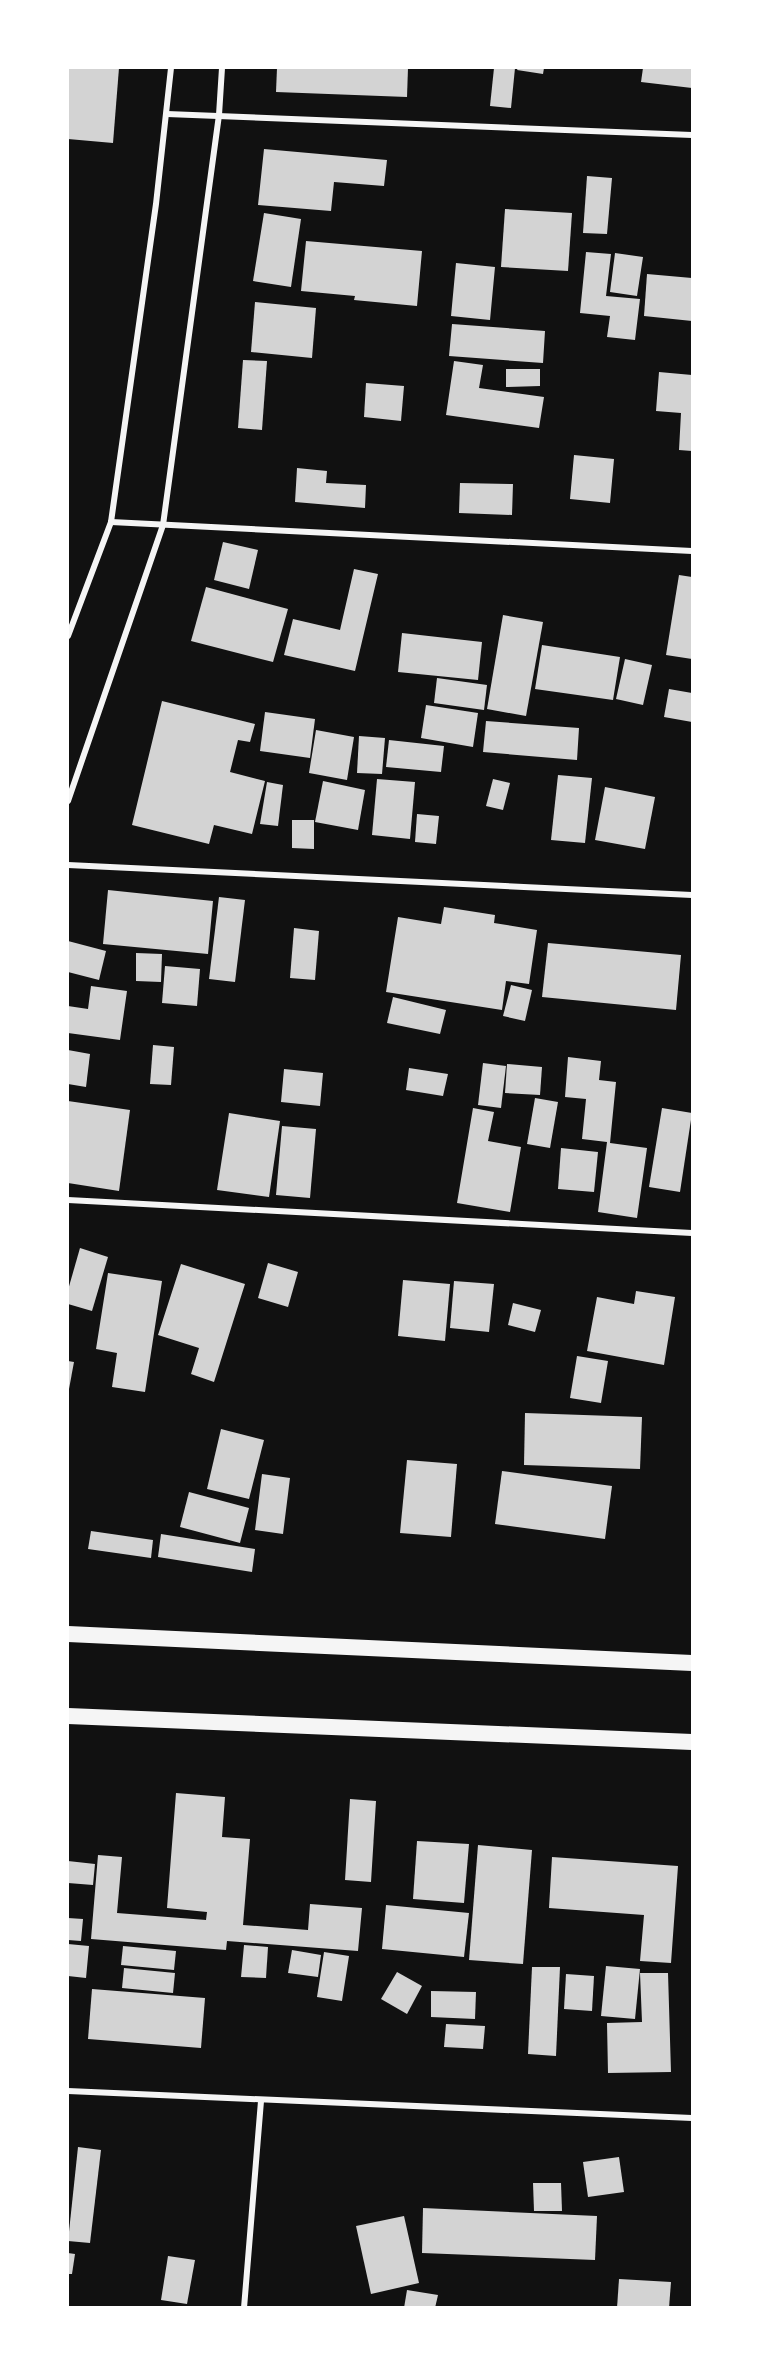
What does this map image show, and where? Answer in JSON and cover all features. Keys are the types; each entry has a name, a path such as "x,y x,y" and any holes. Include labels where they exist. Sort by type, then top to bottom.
{"highway":[{"path":"68,1634 693,1663"},
{"path":"68,1716 693,1742"}],"street":[{"path":"68,636 111,522 167,114 171,68"},
{"path":"68,801 163,525 219,115 222,68"},
{"path":"167,114 693,135"},
{"path":"111,522 693,551"},
{"path":"68,865 693,896"},
{"path":"68,1200 693,1233"},
{"path":"68,2091 693,2118"},
{"path":"244,2307 261,2101"}],"building":[{"path":"68,68 119,68 113,143 68,139"},
{"path":"277,68 408,68 407,97 276,92"},
{"path":"494,68 515,68 511,108 490,106"},
{"path":"518,68 544,68 543,74 517,70"},
{"path":"643,68 692,68 692,88 641,82"},
{"path":"264,149 387,160 384,186 334,182 331,211 258,205"},
{"path":"587,176 612,178 607,234 583,233"},
{"path":"505,209 572,213 568,271 501,267"},
{"path":"264,213 301,219 291,287 253,281"},
{"path":"306,241 422,251 417,306 354,300 355,296 301,291"},
{"path":"586,252 611,254 606,296 640,299 635,340 607,337 610,316 580,313"},
{"path":"615,253 643,257 637,296 610,292"},
{"path":"456,263 495,267 490,320 451,316"},
{"path":"647,274 692,278 692,321 644,316"},
{"path":"255,302 316,308 312,358 251,352"},
{"path":"452,324 545,331 543,363 449,356"},
{"path":"243,360 267,361 262,430 238,428"},
{"path":"454,361 483,365 479,388 544,397 539,428 446,415"},
{"path":"506,369 540,369 540,386 506,387"},
{"path":"659,372 692,375 692,451 679,450 681,413 656,411"},
{"path":"366,383 404,386 401,421 364,417"},
{"path":"574,455 614,459 610,503 570,499"},
{"path":"297,468 327,471 326,483 366,485 365,508 295,502"},
{"path":"460,483 513,484 512,515 459,513"},
{"path":"223,542 258,550 249,589 214,580"},
{"path":"354,569 378,574 355,671 284,655 293,619 340,630"},
{"path":"679,575 692,577 692,659 666,655"},
{"path":"206,587 288,609 273,662 191,641"},
{"path":"503,615 543,622 526,716 487,709"},
{"path":"402,633 482,642 478,680 398,672"},
{"path":"542,645 620,657 613,700 535,689"},
{"path":"625,659 652,665 643,705 616,699"},
{"path":"437,678 487,685 484,710 434,703"},
{"path":"669,689 692,693 692,722 664,717"},
{"path":"162,701 255,724 250,742 238,740 230,772 265,781 252,834 214,825 209,844 132,825"},
{"path":"426,705 478,713 473,747 421,738"},
{"path":"265,712 315,719 310,758 260,751"},
{"path":"486,721 579,728 577,760 483,752"},
{"path":"316,730 354,737 347,780 309,773"},
{"path":"359,736 385,738 382,774 357,773"},
{"path":"389,740 444,746 441,772 386,767"},
{"path":"558,775 592,778 585,843 551,840"},
{"path":"377,779 415,782 410,839 372,835"},
{"path":"493,779 510,783 503,810 486,806"},
{"path":"323,781 365,790 358,830 315,822"},
{"path":"267,782 283,785 278,826 260,824"},
{"path":"605,787 655,797 645,849 595,840"},
{"path":"417,814 439,816 436,844 415,842"},
{"path":"292,820 314,820 314,849 292,848"},
{"path":"108,890 213,901 208,954 103,944"},
{"path":"219,897 245,900 235,982 209,979"},
{"path":"444,907 495,915 494,923 537,930 529,984 506,981 502,1010 386,992 398,917 441,924"},
{"path":"294,928 319,931 315,980 290,978"},
{"path":"68,941 106,951 99,980 68,972"},
{"path":"548,943 681,955 676,1010 542,997"},
{"path":"136,953 162,954 161,982 136,981"},
{"path":"165,966 200,969 197,1006 162,1003"},
{"path":"511,985 532,990 525,1021 503,1016"},
{"path":"91,986 127,991 120,1040 68,1033 68,1006 88,1009"},
{"path":"393,997 446,1010 440,1034 387,1023"},
{"path":"153,1045 174,1047 171,1085 150,1084"},
{"path":"68,1050 90,1054 86,1087 68,1084"},
{"path":"568,1057 601,1061 599,1080 616,1082 610,1143 647,1148 637,1218 598,1212 607,1142 582,1139 586,1099 565,1097"},
{"path":"483,1063 506,1066 501,1108 478,1105"},
{"path":"507,1064 542,1067 540,1095 505,1093"},
{"path":"409,1068 448,1074 443,1096 406,1090"},
{"path":"284,1069 323,1073 320,1106 281,1102"},
{"path":"535,1098 558,1102 550,1148 527,1144"},
{"path":"68,1101 130,1110 119,1191 68,1183"},
{"path":"473,1108 494,1112 488,1141 521,1147 510,1212 457,1203"},
{"path":"662,1108 692,1113 680,1192 649,1187"},
{"path":"229,1113 280,1121 269,1197 217,1190"},
{"path":"282,1126 316,1129 310,1198 276,1195"},
{"path":"561,1148 598,1152 594,1192 558,1189"},
{"path":"80,1248 108,1257 92,1311 68,1304 68,1290"},
{"path":"268,1263 298,1272 288,1307 258,1298"},
{"path":"181,1264 245,1284 214,1382 191,1374 199,1348 158,1335"},
{"path":"108,1273 162,1281 145,1392 112,1387 117,1353 96,1349"},
{"path":"403,1280 450,1284 445,1341 398,1336"},
{"path":"454,1281 494,1284 489,1332 450,1328"},
{"path":"636,1291 675,1297 664,1365 587,1351 597,1297 634,1304"},
{"path":"513,1303 541,1310 535,1332 508,1325"},
{"path":"577,1356 608,1361 601,1403 570,1398"},
{"path":"68,1361 74,1362 69,1389 68,1389"},
{"path":"525,1413 642,1417 640,1469 524,1465"},
{"path":"221,1429 264,1440 249,1499 207,1489"},
{"path":"407,1460 457,1464 451,1537 400,1533"},
{"path":"502,1471 612,1486 605,1539 495,1524"},
{"path":"262,1474 290,1478 283,1534 255,1530"},
{"path":"189,1492 249,1508 240,1543 180,1527"},
{"path":"91,1531 153,1540 151,1558 88,1549"},
{"path":"161,1534 255,1549 252,1572 158,1557"},
{"path":"176,1793 225,1797 222,1837 250,1839 243,1925 308,1930 310,1904 362,1908 358,1951 227,1941 226,1950 91,1939 98,1855 122,1857 117,1913 206,1920 207,1912 167,1908"},
{"path":"350,1799 376,1801 371,1882 345,1880"},
{"path":"417,1841 469,1844 464,1903 413,1899"},
{"path":"478,1845 532,1850 523,1964 469,1960"},
{"path":"552,1857 678,1866 671,1963 640,1961 644,1915 549,1908"},
{"path":"68,1861 95,1864 93,1885 68,1883"},
{"path":"386,1905 469,1913 464,1957 382,1949"},
{"path":"68,1918 83,1919 81,1941 68,1940"},
{"path":"68,1944 89,1946 86,1978 68,1976"},
{"path":"244,1945 268,1947 266,1978 241,1977"},
{"path":"123,1946 176,1951 174,1970 121,1965"},
{"path":"292,1950 321,1955 318,1977 288,1973"},
{"path":"324,1952 349,1956 342,2001 317,1997"},
{"path":"606,1966 640,1969 635,2019 601,2016"},
{"path":"532,1967 560,1967 556,2056 528,2054"},
{"path":"124,1968 175,1973 173,1993 122,1988"},
{"path":"397,1972 422,1986 407,2014 381,1999"},
{"path":"640,1973 668,1973 671,2072 608,2073 607,2023 642,2022"},
{"path":"566,1974 594,1976 592,2011 564,2009"},
{"path":"92,1989 205,1998 201,2048 88,2039"},
{"path":"431,1991 476,1992 475,2019 431,2017"},
{"path":"446,2024 485,2026 483,2049 444,2047"},
{"path":"78,2147 101,2150 90,2243 68,2241"},
{"path":"619,2157 624,2192 588,2197 583,2162"},
{"path":"533,2183 561,2183 562,2211 534,2211"},
{"path":"423,2208 597,2216 595,2260 422,2253"},
{"path":"404,2216 419,2283 371,2294 356,2226"},
{"path":"68,2253 75,2254 72,2274 68,2274"},
{"path":"168,2256 195,2260 187,2304 161,2300"},
{"path":"619,2279 671,2282 669,2308 617,2308"},
{"path":"407,2290 438,2295 435,2308 404,2308"}]}
